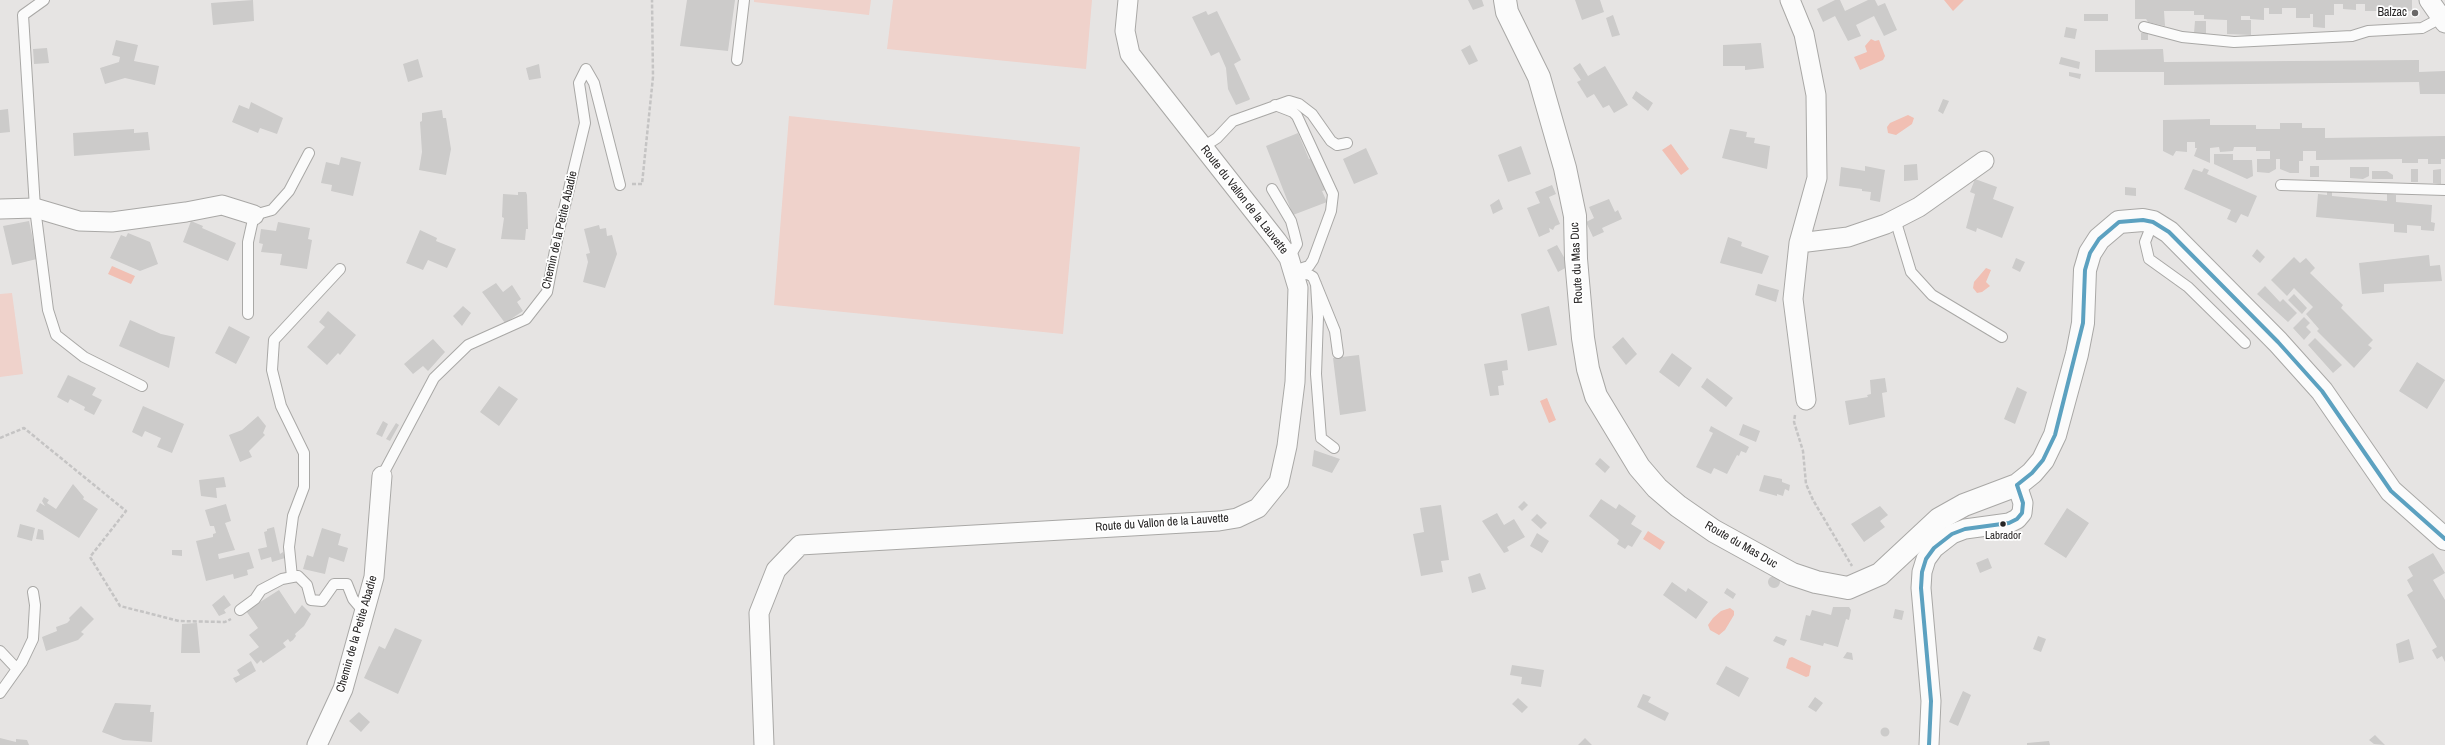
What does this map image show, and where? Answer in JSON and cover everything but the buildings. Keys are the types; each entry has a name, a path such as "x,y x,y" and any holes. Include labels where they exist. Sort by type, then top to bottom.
{"street":[{"name":"Route du Vallon de la Lauvette","path":"764,745 759,613 776,570 800,545 1219,521 1237,518 1258,508 1279,482 1287,446 1295,382 1299,312 1298,288 1292,268 1203,147 1130,54 1125,31 1128,0"},
{"name":"Route du Mas Duc","path":"1505,0 1507,12 1539,77 1565,168 1575,216 1580,315 1590,376 1596,396 1639,467 1657,488 1714,531 1792,574 1816,582 1848,588 1880,574 1939,519 1964,505 2017,485 2032,473 2043,460 2055,435 2077,354 2083,323 2085,270 2090,253 2099,239 2119,222 2132,220 2153,222"},
{"path":"1790,0 1804,34 1816,94 1816,178 1799,243 1793,299 1806,400"},
{"path":"2429,0 2443,21"},
{"path":"1799,243 1848,237 1895,219 1919,207 1984,161"},
{"path":"0,209 35,208 79,221 112,222 186,212 222,205 254,214"},
{"path":"2153,222 2169,232 2278,342 2322,391 2392,491 2445,539"},
{"name":"Chemin de la Petite Abadie","path":"317,745 343,689 374,578 382,476"},
{"path":"1929,745 1931,701 1921,588 1924,565 1934,548 1952,534 1965,529 2009,523 2017,518 2022,513 2023,503 2017,485"}],"lane":[{"path":"44,0 23,15 35,208 48,310 56,335 84,357 142,386"},
{"path":"737,60 744,0"},
{"path":"2144,27 2182,37 2234,42 2352,36 2368,31 2422,28 2443,21"},
{"name":"Chemin de la Petite Abadie","path":"382,476 434,378 468,345 526,319 547,292 559,230 585,123 579,83 586,70 594,83 620,185"},
{"path":"1203,147 1218,138 1233,121 1275,104 1290,101 1299,104 1312,114 1331,141 1337,145 1347,143"},
{"path":"1275,104 1293,112 1297,116 1333,194 1331,211 1313,260 1309,266 1292,268"},
{"path":"248,314 248,242 254,214 272,210 289,191 309,153"},
{"path":"2281,185 2445,190"},
{"path":"1272,189 1291,221 1294,232 1297,244 1292,268"},
{"path":"1895,219 1911,272 1932,295 2002,338"},
{"path":"2153,222 2145,242 2149,259 2188,287 2245,343"},
{"path":"1292,268 1313,277 1335,331 1338,353"},
{"path":"292,578 289,547 293,516 304,487 304,453 281,406 272,370 274,340 340,269"},
{"path":"1316,284 1318,317 1316,374 1321,438 1334,448"},
{"path":"240,610 256,599 261,590 282,579 298,576 307,585 311,600 322,601 334,584 347,584 353,599 364,612"},
{"path":"0,693 17,670 33,639 35,606 32,592"},
{"path":"0,651 17,670"}],"path":[{"path":"620,185 642,184 653,76 652,0"},
{"path":"1806,400 1795,414 1794,422 1802,443 1806,484 1813,500 1853,568"},
{"path":"0,438 24,428 126,511 90,557 120,606 178,620 225,622 243,614 240,610"}],"shaded area":[{"path":"754,0 871,0 869,15 754,2"},
{"path":"893,0 1092,0 1086,69 887,49"},
{"path":"1944,0 1964,0 1953,11"},
{"path":"1871,39 1875,41 1879,40 1885,56 1883,60 1860,70 1854,57 1867,52 1865,46"},
{"path":"1908,115 1914,118 1912,124 1896,135 1888,133 1887,127 1890,123"},
{"path":"789,116 1080,147 1063,334 774,305"},
{"path":"1671,144 1689,169 1681,175 1662,150"},
{"path":"112,266 135,276 131,284 108,274"},
{"path":"1986,268 1991,270 1986,282 1990,286 1982,292 1977,293 1973,288 1974,282"},
{"path":"12,293 23,374 0,377 0,294"},
{"path":"1547,398 1556,420 1549,423 1540,401"},
{"path":"1648,531 1665,542 1660,550 1643,539"},
{"path":"1730,608 1734,611 1734,615 1725,630 1719,635 1710,630 1708,625 1713,618 1721,611"},
{"path":"1792,657 1811,666 1809,676 1806,677 1786,668 1789,658"}],"transit line":[{"path":"2017,485 2032,473 2043,460 2055,435 2083,323 2085,270 2090,253 2099,239 2119,222 2143,220 2153,222 2169,232 2278,342 2322,391 2391,491 2445,539"},
{"path":"1929,745 1931,701 1921,588 1922,572 1926,559 1934,548 1952,534 1965,529 2009,523 2017,519 2022,513 2023,503 2017,485"}],"place":[{"name":"Balzac","path":"2415,13"},
{"name":"Labrador","path":"2003,524"}]}
